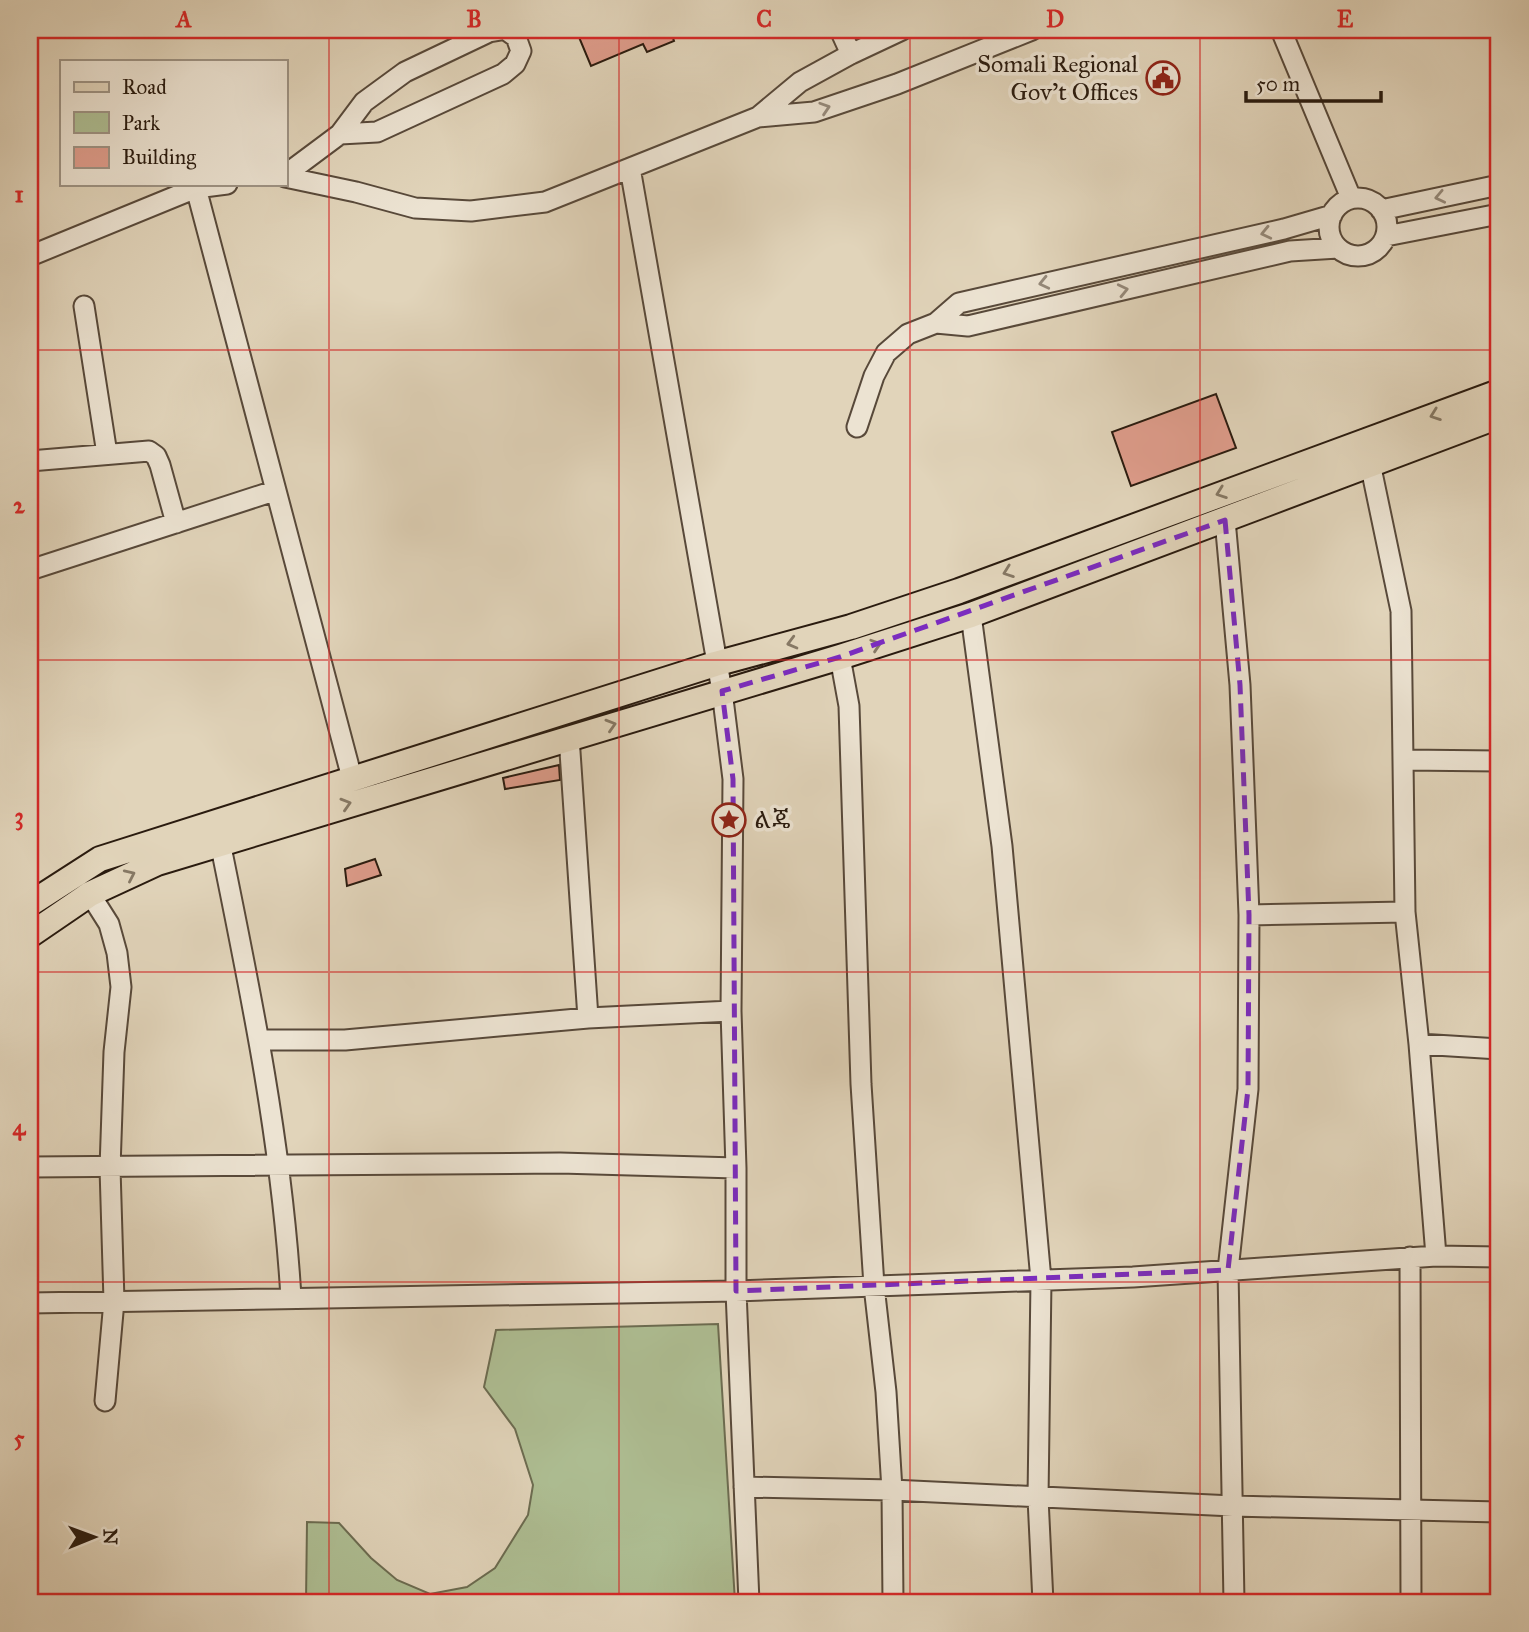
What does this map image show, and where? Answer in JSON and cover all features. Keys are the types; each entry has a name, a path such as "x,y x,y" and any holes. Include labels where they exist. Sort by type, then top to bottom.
{"main road":[{"path":"30,904 100,859 715,664 851,627 959,591 1499,392"},
{"path":"30,935 90,894 157,863 971,615 1499,416"}],"street":[{"path":"287,174 340,134 365,102 404,72 489,32 504,30 516,37 521,51 514,64 503,74 377,132 340,134"},
{"path":"840,30 851,54"},
{"path":"758,117 800,82 902,30"},
{"path":"287,176 415,208 471,211 545,202 758,117 814,112 897,84 1032,30"},
{"path":"1281,30 1351,198"},
{"path":"630,168 715,664 722,691 733,779 731,1011 736,1168 736,1291 749,1602"},
{"path":"1381,210 1499,185"},
{"path":"30,256 196,188 212,186"},
{"path":"196,188 352,778"},
{"path":"1351,198 1364,198 1381,210 1388,226 1386,236 1377,250 1365,256 1352,256 1338,248 1332,240 1329,228 1332,215 1340,204 1351,198"},
{"path":"1386,236 1499,214"},
{"path":"857,427 874,376 886,352 908,334 936,323 959,303 1284,229 1332,215"},
{"path":"936,323 968,326 1290,251 1338,248"},
{"path":"84,306 107,454"},
{"path":"30,461 149,451 156,456 160,465 176,523"},
{"path":"1370,463 1401,611 1405,912 1436,1256"},
{"path":"30,570 274,491"},
{"path":"1225,520 1240,685 1249,915 1248,1089 1228,1270 1234,1602"},
{"path":"971,615 1002,846 1041,1280 1038,1498 1043,1602"},
{"path":"840,657 849,706 860,1056 874,1286 886,1392 892,1490 894,1602"},
{"path":"569,737 588,1018"},
{"path":"1404,760 1499,761"},
{"path":"220,842 260,1040 280,1166 291,1298"},
{"path":"90,894 109,925 117,953 121,988 114,1052 110,1168 114,1301 105,1401"},
{"path":"1249,915 1405,912"},
{"path":"260,1040 345,1040 588,1018 731,1011"},
{"path":"1419,1044 1499,1049"},
{"path":"30,1167 560,1163 736,1168"},
{"path":"1410,1257 1411,1602"},
{"path":"30,1303 736,1291 1133,1277 1410,1257 1499,1257"},
{"path":"744,1487 892,1490 1233,1506 1499,1512"}],"highlighted area":[{"path":"1225,520 1240,685 1249,915 1248,1089 1228,1270 736,1291 733,779 722,691 840,657"}],"green space":[{"path":"718,1324 735,1602 306,1602 307,1522 339,1523 371,1558 397,1580 430,1594 467,1587 495,1568 528,1515 533,1485 515,1429 484,1387 496,1330"}],"building":[{"path":"576,30 677,30 671,32 674,41 647,52 643,44 591,66"},
{"path":"1216,394 1236,448 1131,486 1112,432"},
{"path":"559,765 560,780 505,789 503,778"},
{"path":"375,859 381,875 347,886 345,869"}],"place":[{"name":"Somali Regional Gov't Offices","path":"1163,78"},
{"name":"ልጄ","path":"729,820"}]}
